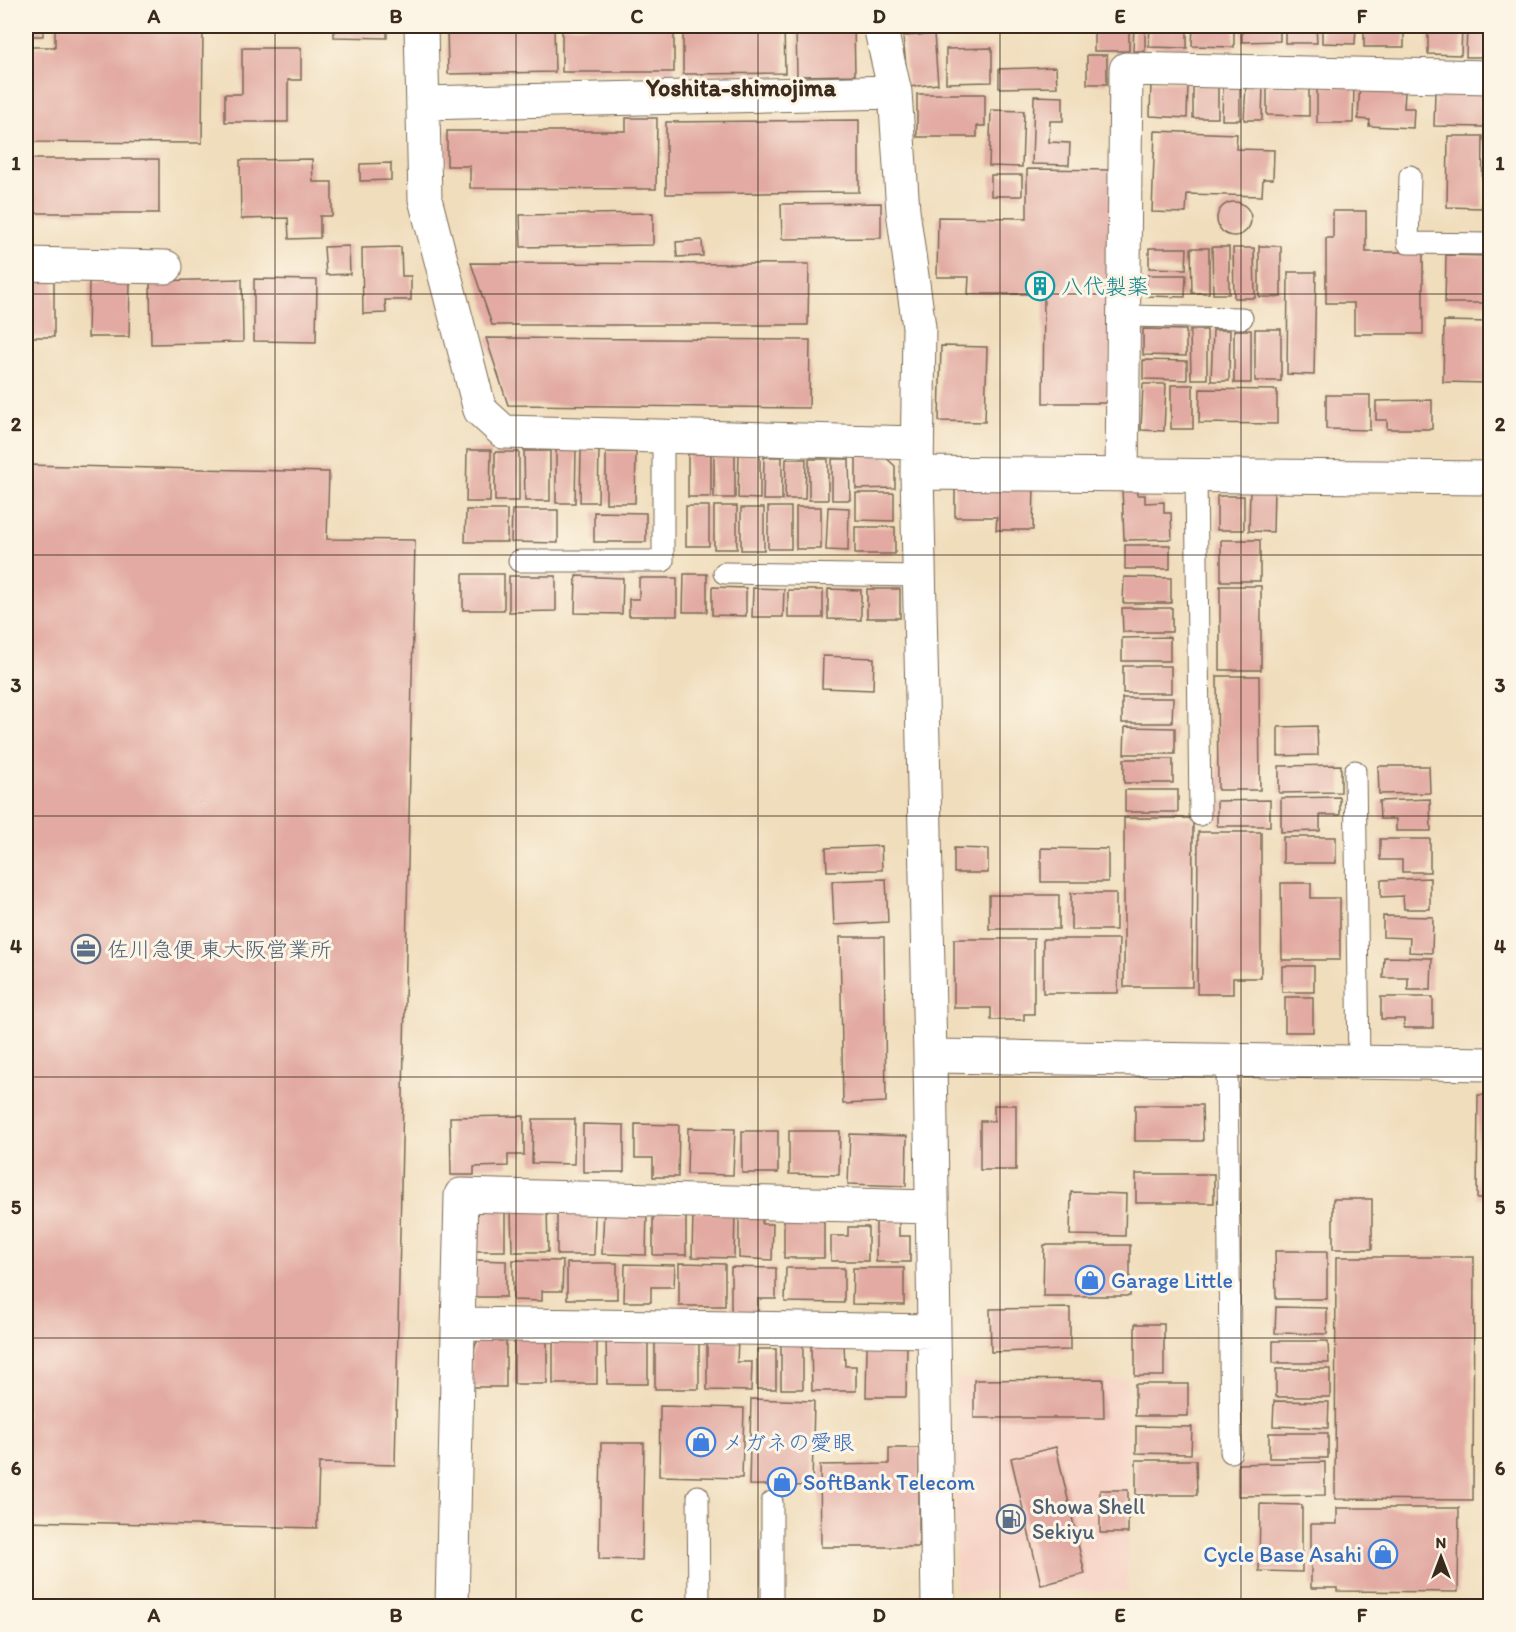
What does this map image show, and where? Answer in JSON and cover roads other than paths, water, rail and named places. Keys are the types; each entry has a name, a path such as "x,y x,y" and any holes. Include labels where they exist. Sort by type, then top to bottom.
{"street":[{"path":"421,26 425,199 480,410 504,432 663,436 1122,474 1491,478"},
{"path":"880,26 895,92 903,211 919,327 918,458 938,1606"},
{"path":"1122,474 1126,69 1491,77"},
{"path":"423,103 895,92"},
{"path":"26,264 166,267"},
{"path":"930,1056 1491,1064"},
{"path":"452,1606 461,1196 932,1207"},
{"path":"458,1324 934,1331"}],"lane":[{"path":"1410,176 1408,243 1491,244"},
{"path":"1124,316 1242,318"},
{"path":"519,561 663,561 663,436"},
{"path":"1196,475 1200,815"},
{"path":"724,573 920,576"},
{"path":"1355,771 1359,1062"},
{"path":"1227,1060 1231,1452"},
{"path":"698,1496 699,1606"},
{"path":"772,1502 772,1606"}],"place":[{"name":"八代製薬","path":"1040,286"},
{"name":"佐川急便 東大阪営業所","path":"86,949"},
{"name":"Garage Little","path":"1090,1280"},
{"name":"メガネの愛眼","path":"701,1442"},
{"name":"SoftBank Telecom","path":"782,1482"},
{"name":"Showa Shell Sekiyu","path":"1011,1519"},
{"name":"Cycle Base Asahi","path":"1383,1554"}],"district":[{"name":"Yoshita-shimojima","path":"741,87"}]}
